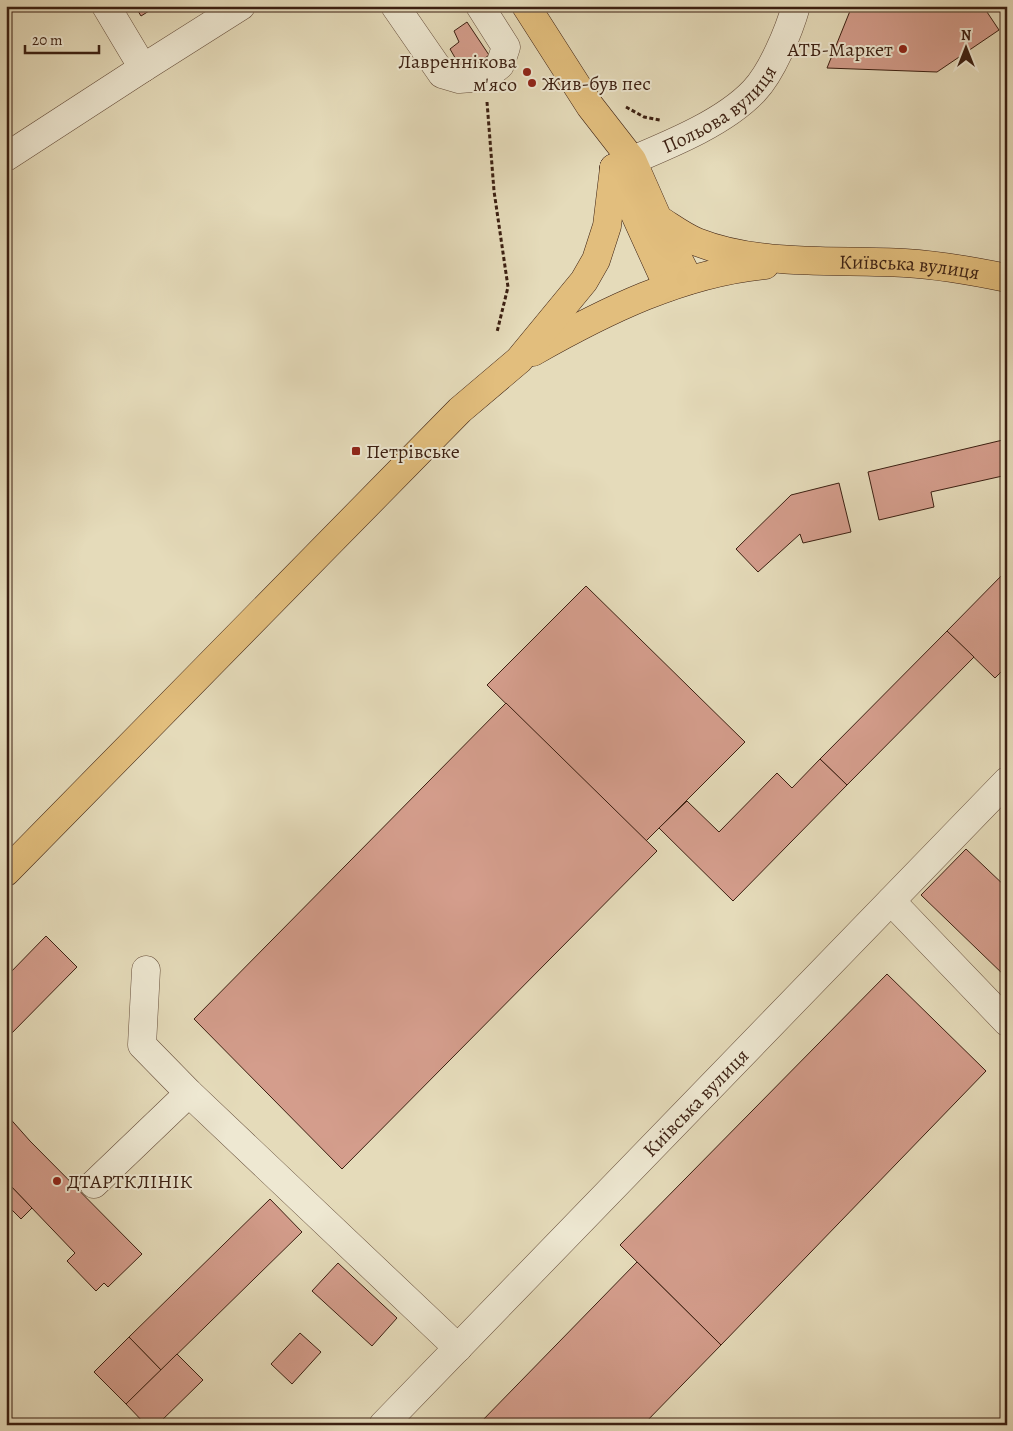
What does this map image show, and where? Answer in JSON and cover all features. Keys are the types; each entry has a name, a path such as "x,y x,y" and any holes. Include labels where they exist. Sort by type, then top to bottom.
{"main road":[{"path":"526,6 590,106 623,164 658,219 678,284"},
{"path":"623,164 678,284"},
{"path":"6,872 460,410 519,360 584,281 596,260 623,164"},
{"path":"658,219 695,242 714,248 743,254 812,261"},
{"path":"519,360 577,328 635,301 678,284 713,273 754,266 812,261"},
{"name":"Київська вулиця","path":"812,261 858,261 947,266 1007,278"}],"street":[{"path":"106,6 143,68"},
{"path":"6,157 241,6"},
{"path":"394,6 442,74 459,79 485,77 500,65 506,47 480,6"},
{"name":"Польова вулиця","path":"623,164 708,125 732,111 755,90 776,57 796,6"},
{"name":"Київська вулиця","path":"383,1425 1007,781"},
{"path":"891,900 1007,1022"},
{"path":"146,970 142,1045 458,1348"},
{"path":"94,1184 189,1092"}],"path":[{"path":"485,77 494,191 508,287 497,332"},
{"path":"621,105 644,116 661,120"}],"building":[{"path":"135,6 157,6 141,16"},
{"name":"АТБ-Маркет","path":"852,6 983,6 999,30 937,72 827,68"},
{"path":"467,22 489,55 476,65 472,63 461,68 450,49 459,42 454,31"},
{"path":"1007,439 1007,475 931,492 934,507 879,520 868,472"},
{"path":"839,483 851,532 803,543 800,534 758,572 736,549 791,495"},
{"path":"1007,570 1007,666 995,678 947,631"},
{"path":"586,586 745,742 646,841 487,685"},
{"path":"947,631 974,657 847,785 820,759"},
{"path":"506,703 657,851 342,1169 194,1019"},
{"path":"820,759 847,785 733,901 659,828 687,801 719,832 777,773 792,788"},
{"path":"966,849 1007,888 1007,978 921,895"},
{"path":"46,936 77,967 6,1039 6,977"},
{"path":"887,974 986,1071 721,1345 620,1245"},
{"path":"6,1114 30,1141 142,1254 108,1287 104,1283 96,1291 67,1261 75,1253 6,1181"},
{"path":"6,1181 32,1208 21,1219 6,1204"},
{"path":"270,1199 302,1232 161,1370 129,1337"},
{"path":"637,1262 721,1345 643,1425 478,1425"},
{"path":"338,1263 397,1318 372,1346 312,1291"},
{"path":"300,1333 321,1352 292,1384 271,1364"},
{"path":"129,1337 161,1370 126,1404 94,1372"},
{"path":"177,1354 203,1380 157,1425 146,1425 126,1404"}],"place":[{"name":"АТБ-Маркет","path":"903,49"},
{"name":"Лавреннікова м'ясо","path":"527,72"},
{"name":"Жив-був пес","path":"532,83"},
{"name":"Петрівське","path":"356,451"},
{"name":"ДТАРТКЛІНІК","path":"57,1181"}]}
